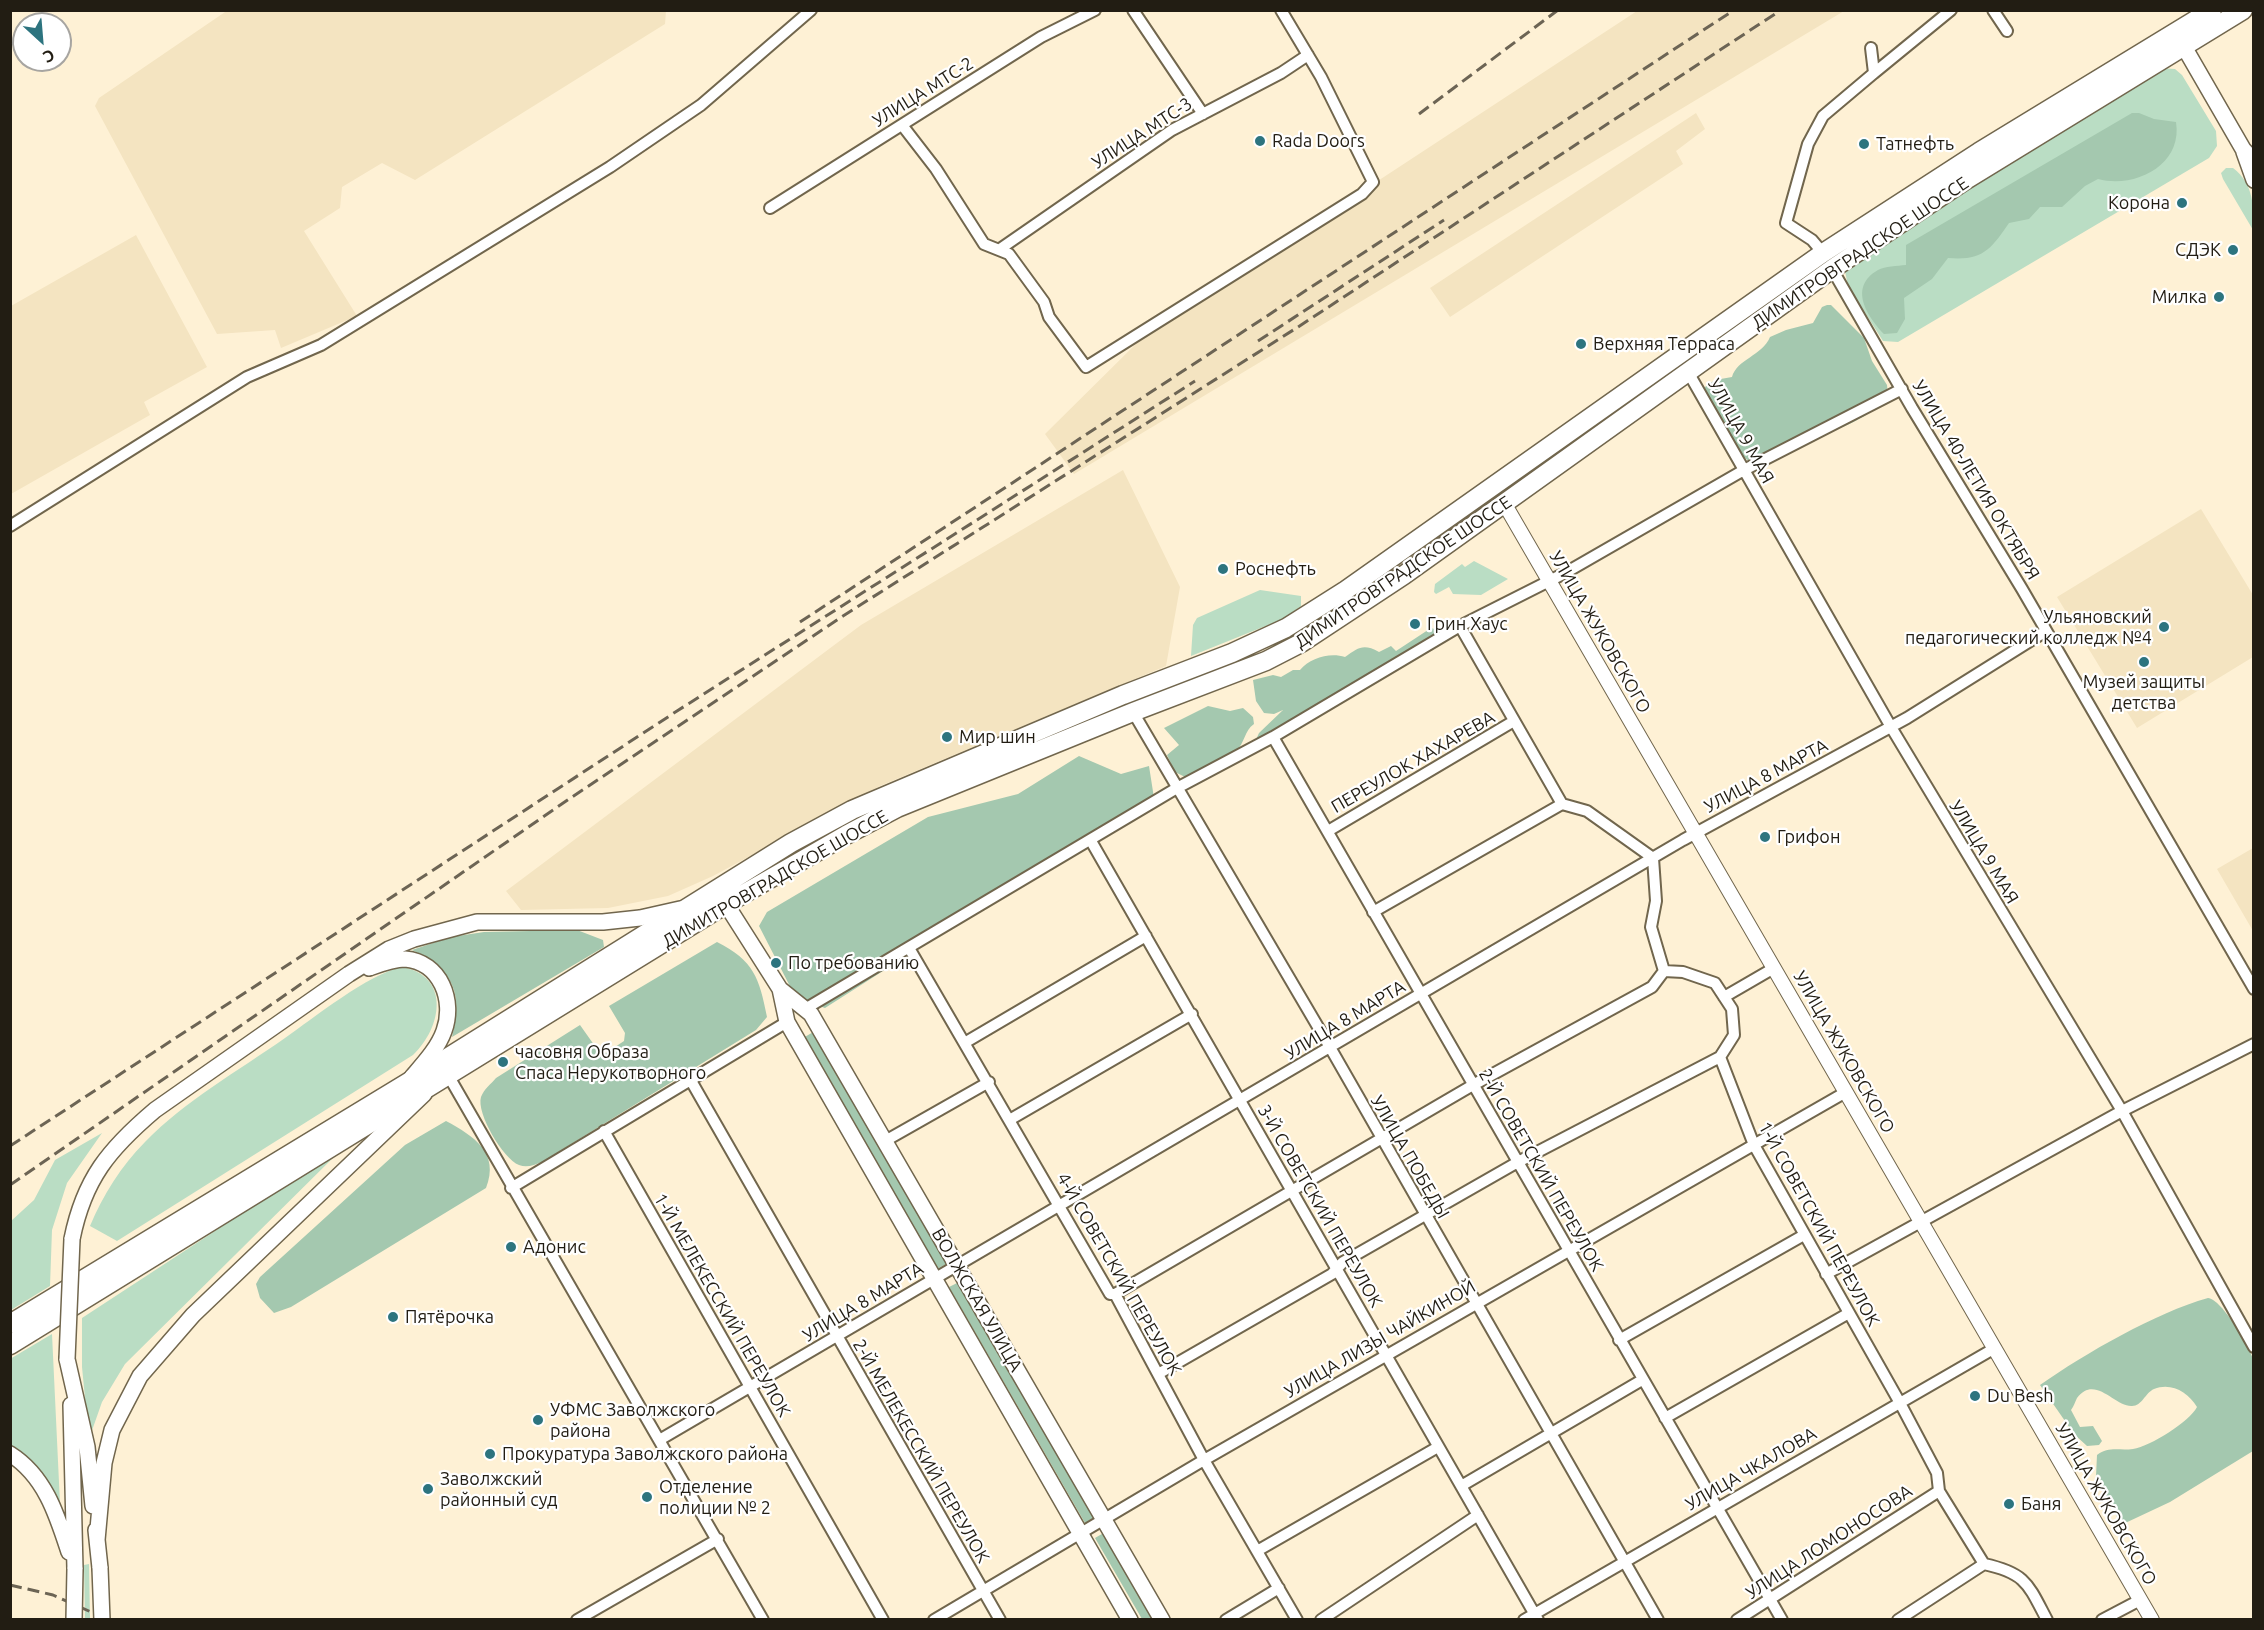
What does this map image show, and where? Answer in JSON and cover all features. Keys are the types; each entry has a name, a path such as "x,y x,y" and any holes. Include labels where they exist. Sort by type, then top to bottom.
{"highway":[{"name":"ДИМИТРОВГРАДСКОЕ ШОССЕ","path":"2180,39 2212,10"},
{"name":"ДИМИТРОВГРАДСКОЕ ШОССЕ","path":"441,1073 683,908 852,810 1123,695 1232,653 1286,628 1346,590 1823,254 1964,181 2180,39 2243,10"},
{"name":"ДИМИТРОВГРАДСКОЕ ШОССЕ","path":"441,1073 726,904 897,808 1285,652 1352,611 1688,372 1823,254"},
{"path":"1493,485 1504,503"},
{"name":"ВОЛЖСКАЯ УЛИЦА","path":"716,888 726,904"},
{"path":"10,1324 407,1083 441,1073"},
{"path":"10,1345 441,1073"}],"main road":[{"path":"2180,39 2243,149 2253,161"},
{"path":"2243,149 2253,180"},
{"name":"ВОЛЖСКАЯ УЛИЦА","path":"726,904 780,989 811,1014 1162,1620"},
{"path":"102,1620 100,1568 87,1447 67,1359 72,1239 78,1208 100,1167 134,1127 349,974 389,949 455,926 477,922 603,922 640,918 683,908"},
{"path":"349,974 406,960 419,963 431,970 444,987 448,1003 445,1030 435,1048 407,1083"},
{"name":"ВОЛЖСКАЯ УЛИЦА","path":"780,989 787,1022 1130,1620"},
{"path":"97,1540 104,1463 112,1430 140,1376 193,1315 403,1117 441,1073"},
{"path":"70,1375 75,1569 74,1620"},
{"path":"10,1454 35,1475 50,1499 75,1569"}],"street":[{"path":"10,526 247,377 321,345 610,167 701,105 811,10"},
{"name":"УЛИЦА МТС-2","path":"771,208 1041,37 1095,10"},
{"path":"1133,10 1203,114"},
{"path":"902,125 936,169 984,244 1009,254 1044,302 1049,317 1086,367 1362,194 1374,182 1308,55 1281,10"},
{"path":"1823,254 1786,223 1808,144 1823,116 1951,10"},
{"path":"1993,10 2007,31"},
{"path":"1871,48 1874,74"},
{"name":"УЛИЦА МТС-3","path":"1000,249 1172,130 1281,73 1308,55"},
{"name":"УЛИЦА 40-ЛЕТИЯ ОКТЯБРЯ","path":"1823,254 2046,631 2253,989"},
{"name":"УЛИЦА 9 МАЯ","path":"1688,372 1891,728 2122,1111 2253,1347"},
{"path":"805,1009 1177,788 1273,737 1460,626 1549,581 1744,470 1902,389"},
{"name":"УЛИЦА ЖУКОВСКОГО","path":"1504,503 2152,1620"},
{"path":"1460,626 1562,804 1587,812 1653,858 1656,901 1651,927 1664,971"},
{"name":"УЛИЦА 8 МАРТА","path":"661,1439 751,1389 935,1278 1331,1049 1422,993 1696,833 1891,728 2046,631"},
{"name":"УЛИЦА ПОБЕДЫ","path":"1133,712 1331,1049 1381,1140 1658,1620"},
{"name":"ПЕРЕУЛОК ХАХАРЕВА","path":"1328,831 1514,721"},
{"name":"2-Й СОВЕТСКИЙ ПЕРЕУЛОК","path":"1273,737 1782,1620"},
{"path":"1373,912 1562,804"},
{"name":"3-Й СОВЕТСКИЙ ПЕРЕУЛОК","path":"1091,841 1536,1616"},
{"path":"966,1042 1146,936"},
{"name":"4-Й СОВЕТСКИЙ ПЕРЕУЛОК","path":"909,948 1011,1119 1110,1294 1115,1294 1204,1460 1297,1620"},
{"path":"1724,997 1774,968"},
{"path":"1158,1374 1424,1215 1518,1162 1720,1057 1734,1035 1732,1008 1715,983 1683,972 1664,971"},
{"path":"1115,1294 1473,1085 1652,987 1664,971"},
{"path":"1011,1119 1192,1014"},
{"path":"511,1188 787,1022"},
{"path":"1826,1274 2122,1111 2253,1044"},
{"name":"1-Й СОВЕТСКИЙ ПЕРЕУЛОК","path":"1720,1057 1754,1145 1900,1403 1937,1473 1939,1491 1984,1564"},
{"path":"441,1073 661,1439 763,1620"},
{"name":"2-Й МЕЛЕКЕССКИЙ ПЕРЕУЛОК","path":"690,1079 1000,1620"},
{"path":"885,1142 989,1082"},
{"name":"УЛИЦА ЛИЗЫ ЧАЙКИНОЙ","path":"934,1620 1104,1518 1475,1303 1846,1092"},
{"name":"1-Й МЕЛЕКЕССКИЙ ПЕРЕУЛОК","path":"604,1131 883,1620"},
{"path":"1619,1340 1804,1235"},
{"path":"1665,1418 1849,1313"},
{"name":"УЛИЦА ЧКАЛОВА","path":"1524,1620 1536,1616 1625,1561 1995,1348"},
{"path":"1461,1486 1642,1380"},
{"path":"1257,1551 1438,1447"},
{"name":"УЛИЦА ЛОМОНОСОВА","path":"1737,1620 1939,1491"},
{"path":"1321,1620 1478,1515"},
{"path":"578,1620 718,1539"},
{"path":"1898,1620 1984,1564 2003,1568 2026,1580 2047,1620"},
{"path":"1226,1620 1279,1588"},
{"path":"2102,1620 2140,1599"}],"shaded area":[{"path":"228,10 666,11 665,24 415,180 382,163 342,187 340,208 304,231 357,316 281,348 275,330 217,334 95,106 99,98"},
{"path":"1637,11 1844,11 1074,474 1045,434 1149,331"},
{"path":"1696,113 1705,129 1676,151 1683,164 1450,317 1430,288"},
{"path":"136,235 207,367 144,402 150,415 11,494 11,306"},
{"path":"1123,470 1180,587 1166,666 880,786 713,876 668,896 608,908 521,910 506,891 861,625"},
{"name":"Ульяновский педагогический колледж №4","path":"2201,509 2253,595 2253,657 2137,728 2057,597"},
{"path":"2253,848 2253,931 2217,869"}],"green space":[{"path":"2159,68 2175,69 2182,75 2216,131 2217,146 2209,158 1898,342 1883,341 1848,286 1845,271 1857,259"},
{"path":"2132,113 2139,113 2154,119 2176,122 2176,137 2172,150 2164,162 2141,177 2112,181 2098,179 2085,186 2062,207 2040,207 2029,219 2009,223 1997,240 1978,255 1948,258 1932,279 1904,298 1905,319 1897,333 1884,334 1878,327 1863,302 1864,285 1869,277 1878,270 1906,265 1906,245"},
{"path":"2226,168 2233,168 2240,174 2249,189 2253,204 2253,230 2223,179 2221,173"},
{"path":"1831,305 1864,338 1872,361 1887,385 1888,396 1871,412 1841,428 1797,437 1767,464 1762,465 1747,460 1735,446 1723,420 1706,403 1705,387 1715,380 1732,377 1739,366 1761,349 1770,337 1813,323 1822,307"},
{"path":"1474,561 1508,579 1481,595 1453,594 1449,587 1436,594 1434,592 1435,584 1462,564 1465,567"},
{"path":"1260,590 1301,596 1301,606 1283,619 1191,656 1193,625 1197,618"},
{"path":"1431,628 1441,631 1332,709 1254,744 1259,733 1283,710 1274,714 1264,713 1256,701 1253,680 1273,675 1281,677 1293,670 1300,670 1315,659 1333,655 1345,657 1365,647 1379,652 1391,646 1396,651"},
{"path":"1208,706 1230,711 1243,708 1253,717 1254,724 1236,751 1191,780 1175,772 1167,755 1179,745 1164,728"},
{"path":"1079,756 1121,774 1149,766 1154,798 825,1008 796,998 759,926 767,912 928,817 1018,794"},
{"path":"577,930 603,940 604,947 452,1037 456,1008 452,984 438,966 412,950 451,937 484,932"},
{"path":"717,942 739,956 753,972 757,981 767,1017 756,1030 542,1162 525,1166 513,1161 492,1135 483,1114 481,1097 496,1078 580,1025 597,1049 606,1053 624,1041 625,1033 609,1006"},
{"path":"402,967 418,972 428,981 435,992 437,1004 430,1031 423,1044 413,1055 117,1241 90,1226 120,1171 145,1142 177,1113 358,987 388,971"},
{"path":"815,1031 948,1263 937,1269 803,1038"},
{"path":"446,1121 475,1140 487,1155 490,1165 486,1188 291,1307 274,1313 260,1298 256,1284 260,1277 405,1145"},
{"path":"102,1133 67,1183 52,1230 50,1286 11,1310 11,1221 34,1200 55,1160"},
{"path":"345,1146 125,1364 102,1402 89,1439 82,1367 82,1318"},
{"path":"961,1281 1097,1516 1085,1523 949,1287"},
{"path":"2208,1298 2214,1300 2228,1315 2254,1361 2256,1392 2253,1451 2170,1502 2121,1525 2096,1476 2097,1455 2114,1449 2141,1447 2178,1426 2197,1407 2184,1393 2167,1387 2154,1389 2138,1404 2132,1406 2125,1405 2098,1390 2084,1391 2077,1398 2071,1410 2080,1427 2093,1426 2102,1441 2099,1445 2087,1446 2074,1434 2040,1385 2121,1335 2166,1313"},
{"path":"52,1334 61,1525 44,1480 31,1462 11,1446 10,1359"},
{"path":"1107,1531 1157,1619 1142,1619 1095,1538"},
{"path":"89,1564 90,1619 85,1619 84,1565"}],"railway":[{"path":"1419,114 1558,10"},
{"path":"800,622 1734,10"},
{"path":"10,1185 569,799 843,616 1298,327 1781,10"},
{"path":"1258,341 1444,220"},
{"path":"10,1146 677,711 1195,381"},
{"path":"10,1585 53,1595 109,1620"}],"place":[{"name":"Rada Doors","path":"1260,141"},
{"name":"Татнефть","path":"1864,144"},
{"name":"Корона","path":"2182,203"},
{"name":"СДЭК","path":"2233,250"},
{"name":"Милка","path":"2219,297"},
{"name":"Верхняя Терраса","path":"1581,344"},
{"name":"Роснефть","path":"1223,569"},
{"name":"Грин Хаус","path":"1415,624"},
{"name":"Ульяновский педагогический колледж №4","path":"2164,627"},
{"name":"Музей защиты детства","path":"2144,662"},
{"name":"Мир шин","path":"947,737"},
{"name":"Грифон","path":"1765,837"},
{"name":"По требованию","path":"776,963"},
{"name":"часовня Образа Спаса Нерукотворного","path":"503,1062"},
{"name":"Адонис","path":"511,1247"},
{"name":"Пятёрочка","path":"393,1317"},
{"name":"Du Besh","path":"1975,1396"},
{"name":"УФМС Заволжского района","path":"538,1420"},
{"name":"Прокуратура Заволжского района","path":"490,1454"},
{"name":"Заволжский районный суд","path":"428,1489"},
{"name":"Отделение полиции № 2","path":"647,1497"},
{"name":"Баня","path":"2009,1504"}]}
